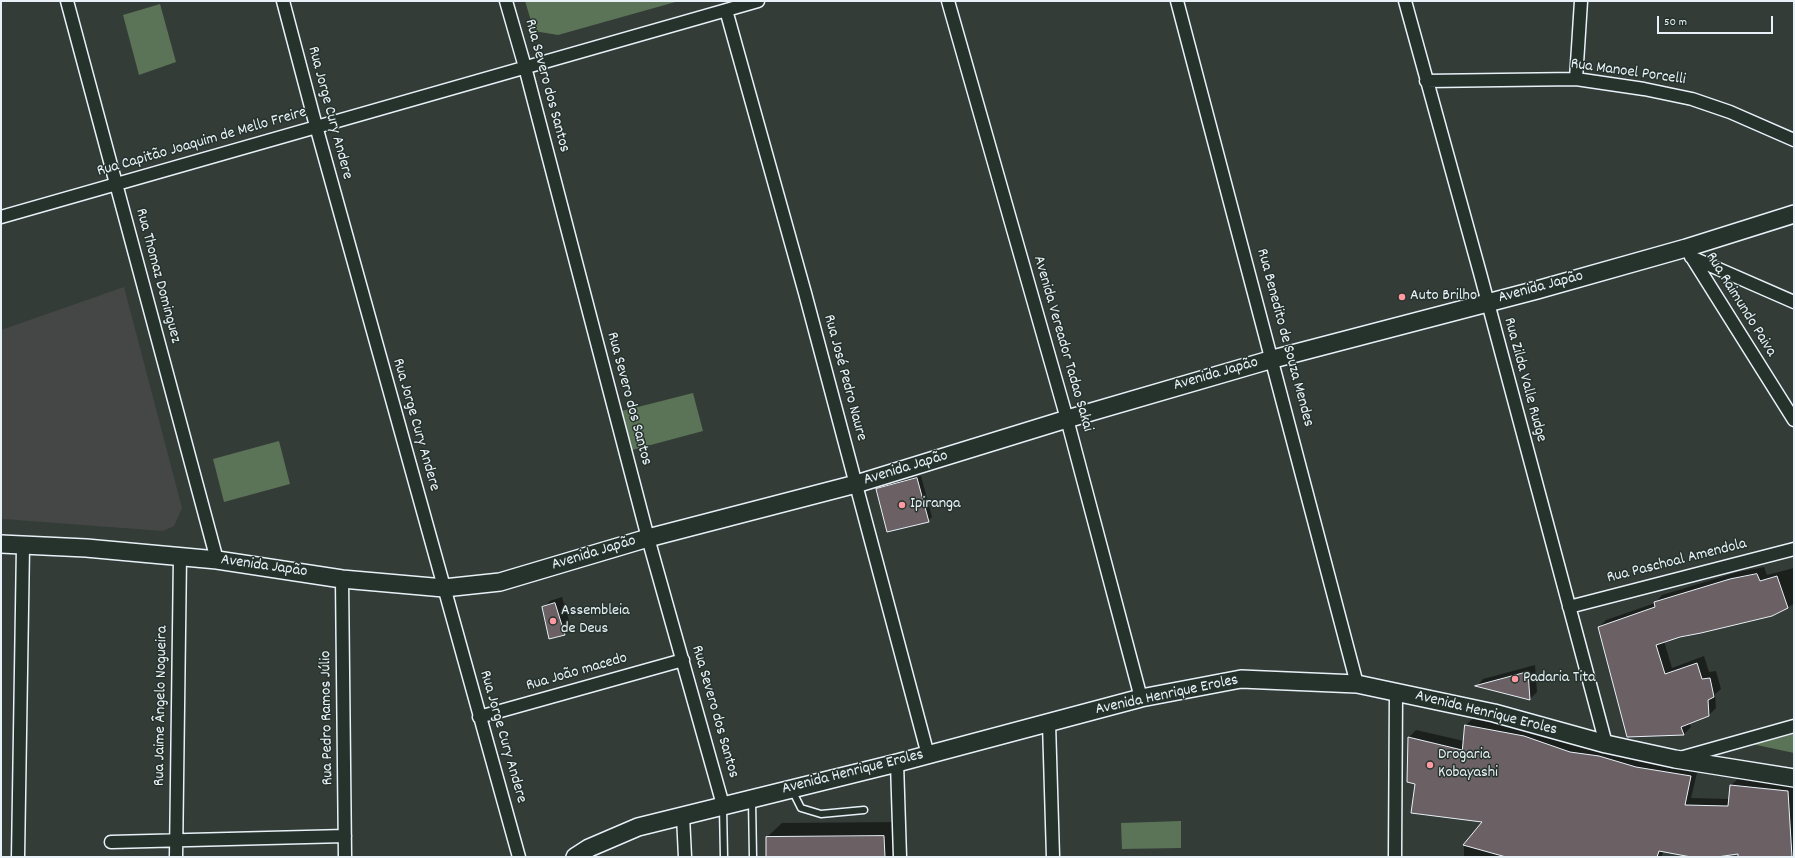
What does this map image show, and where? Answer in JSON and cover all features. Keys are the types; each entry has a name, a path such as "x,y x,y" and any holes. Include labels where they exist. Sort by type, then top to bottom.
{"main road":[{"name":"Avenida Japão","path":"1,544 86,548 180,556 217,560 342,579 444,588 500,582 648,538 856,484 1067,418 1273,359 1688,252 1794,214"},
{"name":"Avenida Henrique Eroles","path":"575,857 589,848 638,827 897,763 1141,698 1241,679 1357,684 1494,713 1606,744 1675,759 1794,778"}],"street":[{"name":"Rua Thomaz Dominguez","path":"67,1 217,560"},
{"name":"Rua Jorge Cury Andere","path":"283,1 316,126 519,857"},
{"name":"Rua Severo dos Santos","path":"506,1 525,67 648,538 723,805"},
{"name":"Rua Capitão Joaquim de Mello Freire","path":"1,218 316,126 758,1"},
{"name":"Avenida Vereador Tadao Sakai","path":"948,1 1067,418 1141,698"},
{"name":"Rua Benedito de Souza Mendes","path":"1177,1 1273,359 1357,684"},
{"name":"Rua Zilda Valle Rudge","path":"1405,1 1606,744"},
{"path":"1576,79 1581,1"},
{"name":"Rua José Pedro Naure","path":"726,10 856,484 928,755"},
{"name":"Rua Manoel Porcelli","path":"1426,81 1576,79 1644,89 1692,99 1730,112 1794,140"},
{"path":"1688,252 1794,302"},
{"name":"Rua Raimundo Paiva","path":"1688,252 1794,420"},
{"path":"18,857 23,546"},
{"name":"Rua Paschoal Amendola","path":"1569,607 1794,549"},
{"name":"Rua Jaime Ângelo Nogueira","path":"176,857 180,556"},
{"name":"Rua Pedro Ramos Júlio","path":"342,579 345,857"},
{"name":"Rua João macedo","path":"479,717 683,660"},
{"path":"1395,857 1396,693"},
{"path":"1049,723 1054,857"},
{"path":"1675,759 1794,726"},
{"path":"897,763 900,857"},
{"path":"684,816 685,857"},
{"path":"111,842 345,836"}],"lane":[{"path":"792,788 801,808 821,814 864,810"},
{"path":"752,798 753,857"},
{"path":"723,805 724,857"}],"shaded area":[{"path":"124,287 182,508 174,526 163,531 3,519 1,517 1,330"}],"green space":[{"path":"525,1 679,1 558,35 534,31"},
{"path":"160,4 176,62 139,75 123,15"},
{"path":"693,393 703,431 632,450 622,411"},
{"path":"279,441 290,484 224,502 213,459"},
{"path":"1794,734 1794,753 1752,744"},
{"path":"1181,821 1181,848 1122,849 1121,823"}],"building":[{"name":"Ipiranga","path":"917,478 929,522 887,532 876,489"},
{"path":"1757,574 1760,581 1777,576 1788,608 1772,616 1680,637 1656,645 1665,674 1697,663 1702,679 1710,678 1714,697 1708,700 1709,716 1681,727 1684,735 1627,737 1598,627 1655,607 1654,602 1730,579"},
{"name":"Assembleia de Deus","path":"555,603 565,635 549,639 542,607"},
{"name":"Padaria Tita","path":"1528,672 1530,700 1475,686"},
{"path":"1465,725 1524,736 1570,752 1599,756 1636,767 1691,776 1685,805 1728,806 1730,785 1788,791 1792,857 1738,857 1738,854 1717,857 1691,857 1659,851 1657,857 1506,857 1463,845 1482,822 1411,813 1415,784 1407,782 1408,737 1462,750"},
{"path":"884,836 885,857 766,857 766,837"}],"place":[{"name":"Auto Brilho","path":"1402,297"},
{"name":"Ipiranga","path":"902,505"},
{"name":"Assembleia de Deus","path":"553,621"},
{"name":"Padaria Tita","path":"1515,679"},
{"name":"Drogaria Kobayashi","path":"1430,765"}]}
